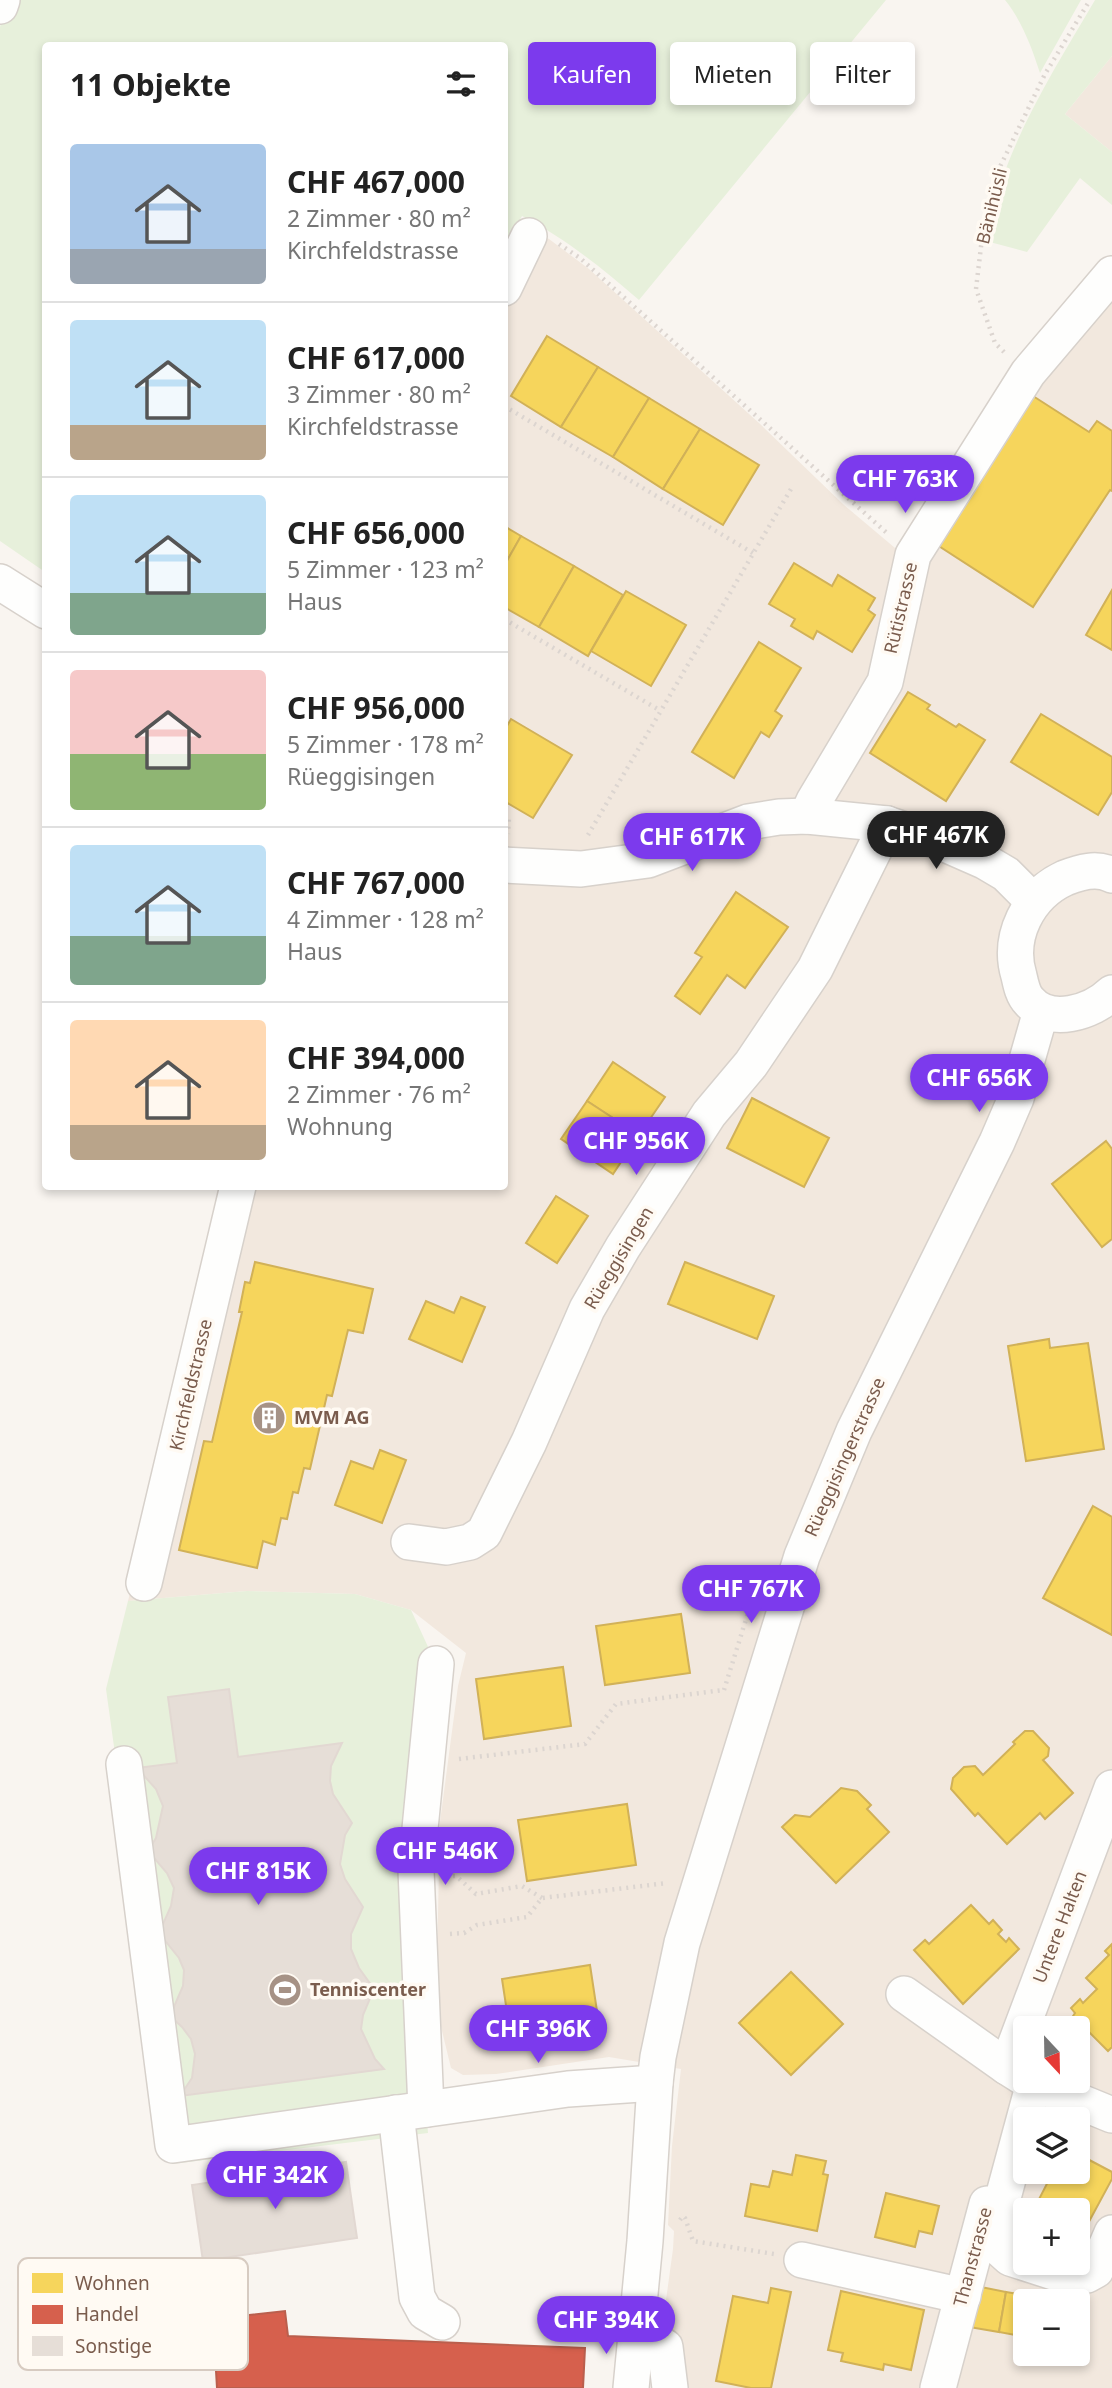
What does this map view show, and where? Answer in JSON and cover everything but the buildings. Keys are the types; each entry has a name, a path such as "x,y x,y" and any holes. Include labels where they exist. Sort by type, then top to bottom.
{"street":[{"path":"0,6 2,0"},
{"path":"508,282 540,237"},
{"name":"Rütistrasse","path":"807,816 885,682 913,555 1028,373 1112,274"},
{"path":"0,582 42,608"},
{"path":"508,865 581,869 649,860 748,822 807,816 887,824 984,861 1006,874 1033,901"},
{"name":"Rüeggisingen","path":"409,1542 446,1547 470,1542 484,1533 533,1435 587,1309 709,1114 751,1064 815,969 887,824"},
{"path":"1111,997 1078,1014 1041,1011 1029,1002 1022,988 1014,951 1019,929 1033,901 1052,884 1077,873 1092,870 1112,875"},
{"name":"Rüeggisingerstrasse","path":"631,2388 655,2083 682,1942 802,1556 854,1431 997,1142 1016,1098 1041,1011"},
{"name":"Kirchfeldstrasse","path":"144,1583 237,1190"},
{"path":"436,1664 416,1870 411,2111 417,2297 425,2312 442,2322"},
{"path":"124,1764 173,2145 568,2089 655,2083"},
{"name":"Untere Halten","path":"1043,2016 1112,1788"},
{"path":"904,1994 1013,2070"},
{"name":"Untere Halten","path":"1021,2093 998,2216 996,2235 1000,2249 1010,2258 1069,2277 1087,2275 1096,2270 1112,2233"},
{"path":"1060,2093 1112,2115"},
{"name":"Thanstrasse","path":"938,2388 1008,2126"},
{"path":"802,2260 963,2296"},
{"path":"636,2329 664,2347 670,2388"}],"path":[{"name":"Bänihüsli","path":"1028,373 995,343 976,289 982,238 997,173 1045,74 1090,0"},
{"path":"540,237 580,258 913,555"},
{"path":"508,409 753,553"},
{"path":"581,869 585,839 791,489"},
{"path":"508,621 661,711"},
{"path":"453,1760 585,1744 616,1704 723,1690"},
{"path":"443,1877 456,1876 476,1894 522,1886 542,1898 667,1883"},
{"path":"441,1934 464,1933 477,1925 527,1917 542,1898"},
{"path":"678,2223 683,2216 693,2241 764,2252"}],"shaded area":[{"path":"1112,56 1112,152 1065,114"},
{"path":"518,222 549,239 589,269 759,423 844,505 901,553 917,557 1112,282 1112,2388 654,2388 673,2249 674,2231 668,2225 672,2146 681,2069 609,2057 496,2074 463,2075 451,2068 436,2006 440,1822 458,1686 466,1653 411,1610 355,1594 247,1591 128,1601 230,1190 508,1190 508,240"}],"green space":[{"path":"8,0 886,0 851,42 810,42 810,92 639,300 583,255 522,216 508,240 508,42 42,42 42,570 0,541 0,27"},
{"path":"1005,0 1081,0 1040,73 1030,44"},
{"path":"1095,0 1112,0 1112,56 1065,114 1112,152 1112,205 1080,178 1027,252 986,241 999,189 1018,140 1042,92"},
{"name":"Tenniscenter","path":"247,1591 355,1594 411,1610 436,1664 426,2109 428,2133 172,2164 106,1689 128,1601"}],"place":[{"name":"MVM AG","path":"269,1418"},
{"name":"Tenniscenter","path":"285,1990"}]}
